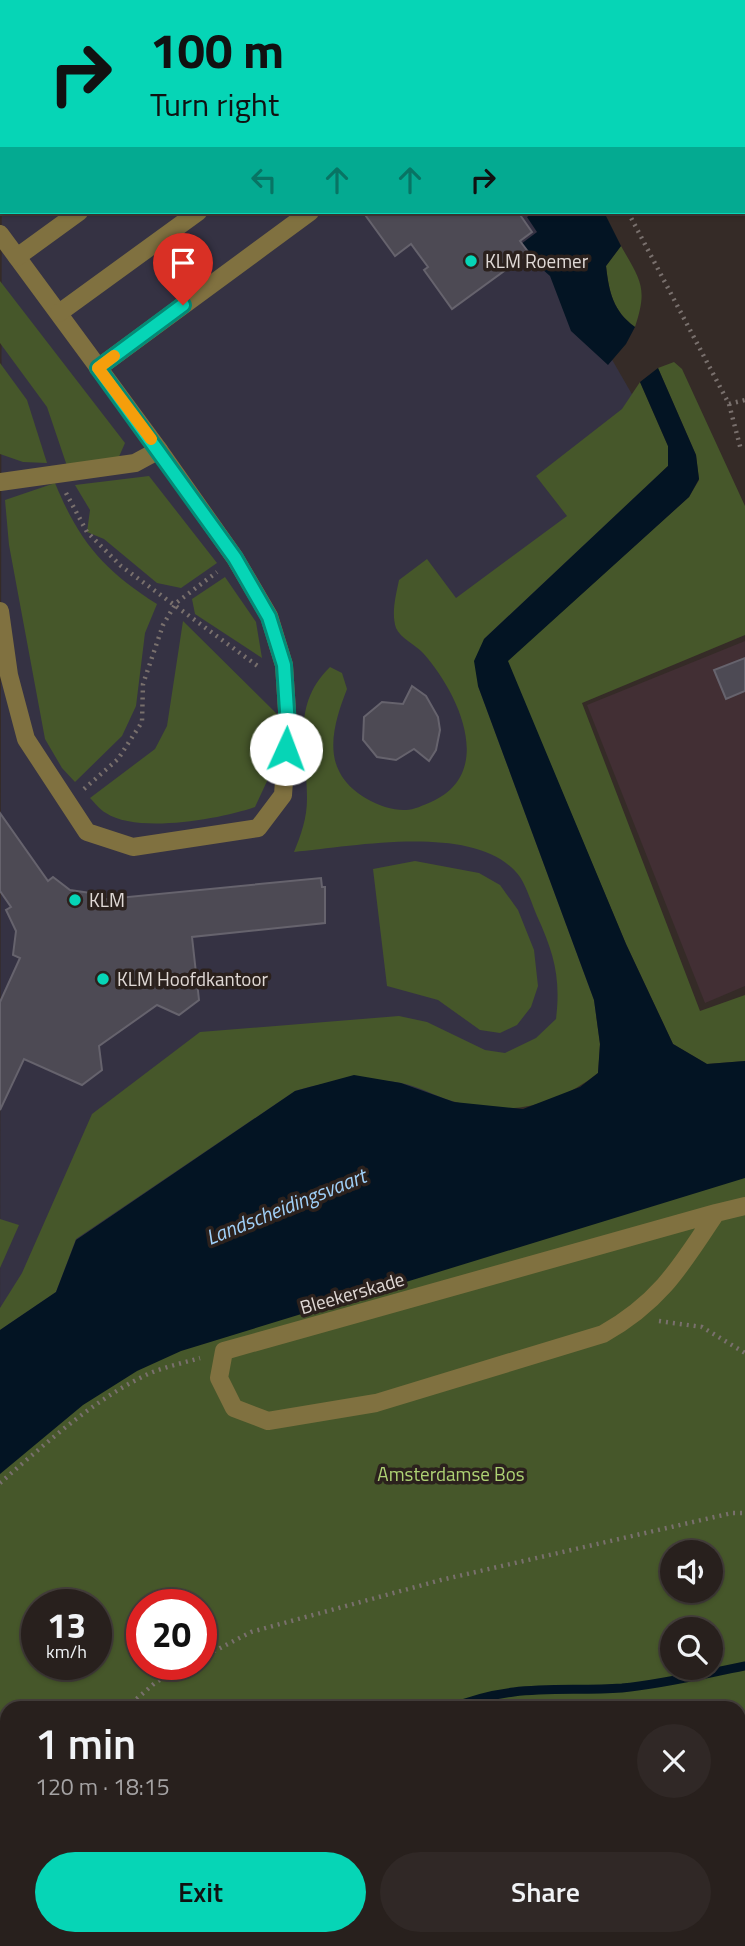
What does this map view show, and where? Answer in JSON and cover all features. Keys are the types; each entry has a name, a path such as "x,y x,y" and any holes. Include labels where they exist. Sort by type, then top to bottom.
{"lane":[{"path":"17,257 76,214"},
{"path":"59,313 195,214"},
{"path":"98,368 307,214"},
{"path":"0,234 235,558 269,617 284,665 288,726 283,795 258,828 133,847 87,832 26,739 9,675 0,611"},
{"path":"0,482 135,463 159,450"},
{"name":"Bleekerskade","path":"224,1350 745,1206"},
{"path":"224,1350 219,1378 234,1408 268,1421 376,1403 603,1334 633,1317 668,1285 716,1213"}],"path":[{"path":"629,214 729,404 741,450"},
{"path":"729,404 745,400"},
{"path":"59,472 68,500 88,532 121,566 176,603 262,669 284,665"},
{"path":"68,803 118,759 142,722 143,684 163,625 176,603 235,558"},
{"path":"633,1317 702,1327 745,1353"},
{"path":"0,1483 60,1432 149,1374 224,1350"},
{"path":"217,1650 251,1632 441,1580 732,1513 745,1513"},
{"path":"133,1701 160,1680"}],"shaded area":[{"name":"KLM","path":"2,214 528,214 633,396 661,476 495,643 608,1010 0,1369"},
{"path":"745,641 745,986 705,1003 587,705"}],"green space":[{"path":"621,246 638,277 642,293 635,327 617,308 609,284 606,266"},
{"path":"0,281 125,443 118,459 67,466 47,407 0,343"},
{"path":"674,362 682,369 745,506 745,635 582,703 700,1011 745,995 745,1061 707,1064 673,1044 626,944 507,661 689,497 699,480 696,455 658,368"},
{"path":"0,363 27,400 47,463 23,462 0,454"},
{"path":"640,382 668,446 668,466 484,639 478,686 594,1000 600,1044 598,1073 581,1085 547,1101 510,1108 472,1106 407,1084 389,1081 347,1081 295,1091 76,1239 56,1292 0,1330 0,1308 22,1273 92,1114 200,1032 399,1016 427,1022 485,1050 505,1053 536,1038 556,1019 557,978 548,942 523,881 501,860 476,849 446,843 381,843 294,852 307,806 305,713 318,682 330,667 342,673 347,689 333,740 335,761 350,787 377,804 397,810 415,808 431,802 451,789 463,772 467,752 465,731 458,710 436,669 396,628 394,610 399,580 427,559 456,598 567,516 536,476 622,409"},
{"path":"149,476 217,563 181,588 157,583 104,539 87,532 90,510 75,485"},
{"path":"55,483 73,522 95,552 122,579 157,604 145,633 136,706 122,736 75,782 62,768 45,739 9,545 5,500"},
{"path":"225,577 256,622 262,658 195,614 192,599"},
{"path":"183,621 278,715 275,764 255,807 222,816 179,822 138,823 120,819 104,812 90,798 155,749 167,726"},
{"path":"415,861 479,873 500,885 518,910 534,950 538,986 531,1007 517,1025 500,1033 480,1030 438,1000 387,986 373,869"},
{"name":"Amsterdamse Bos","path":"745,1147 745,1701 0,1701 0,1458 103,1361"},
{"path":"0,1219 19,1225 0,1268"}],"water":[{"path":"531,214 605,214 621,246 606,266 613,300 635,327 626,344 608,365 571,331 550,276 517,247 537,232 527,217"},
{"name":"Landscheidingsvaart","path":"658,368 696,455 699,479 689,497 508,661 626,944 673,1044 707,1064 745,1061 745,1178 181,1351 137,1371 83,1405 0,1474 0,1330 56,1292 76,1240 295,1091 354,1075 401,1083 454,1102 523,1109 580,1087 598,1073 600,1044 594,1000 478,686 474,661 484,639 668,466 668,446 640,382"}],"building":[{"name":"KLM Roemer","path":"364,214 519,214 532,232 520,241 529,253 452,309 424,270 428,267 411,244 395,256"},
{"path":"745,658 745,691 726,699 714,670"},
{"path":"412,686 426,696 438,717 440,730 436,750 429,761 414,749 396,760 377,757 363,740 364,717 382,702 403,704"},
{"name":"KLM Hoofdkantoor","path":"0,813 48,881 53,877 70,890 98,894 98,900 321,878 322,887 325,887 325,923 192,937 199,1000 179,1015 157,1005 99,1046 102,1070 82,1085 24,1059 0,1110 0,1002 20,958 13,955 16,931 6,910 11,907 0,891"}],"waterway":[{"path":"471,1701 536,1690 622,1688 745,1666"}],"slow traffic":[{"path":"114,356 98,368 151,439"}],"place":[{"name":"KLM Roemer","path":"471,261"},
{"name":"KLM","path":"75,900"},
{"name":"KLM Hoofdkantoor","path":"103,979"}],"route":[{"path":"183,305 98,368 235,558 269,617 284,665 288,726 286,749"}]}
